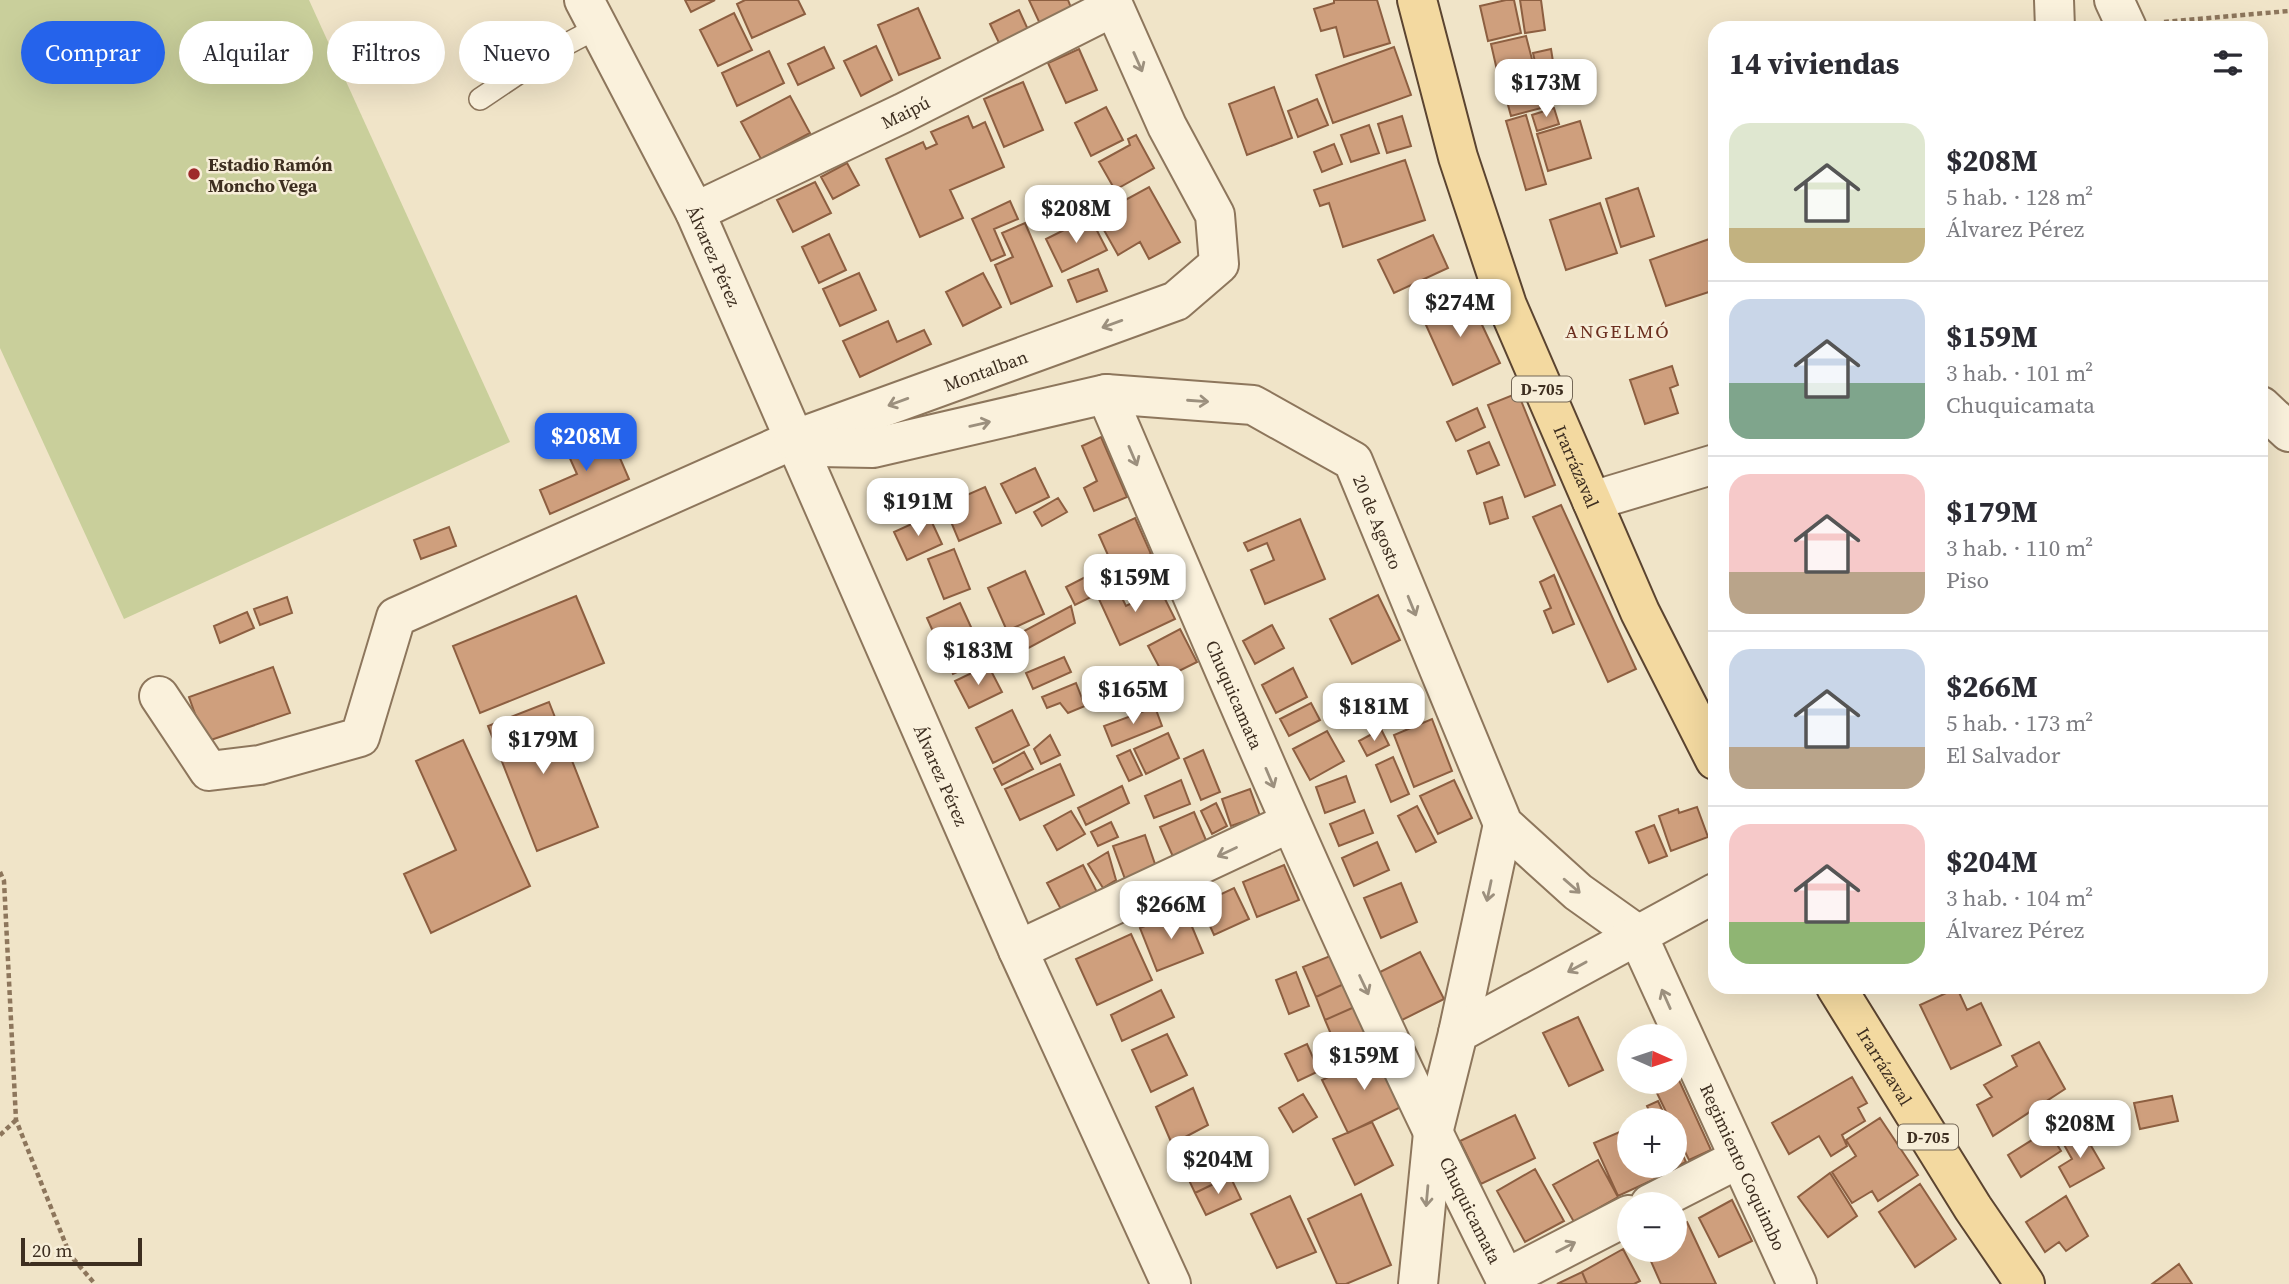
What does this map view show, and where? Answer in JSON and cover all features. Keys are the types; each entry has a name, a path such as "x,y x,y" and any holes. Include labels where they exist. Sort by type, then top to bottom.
{"main road":[{"name":"Irarrázaval","path":"1416,0 1458,157 1507,305 1640,612 1708,746"},
{"name":"Irarrázaval","path":"1840,994 1973,1208 2025,1284"}],"street":[{"path":"2054,0 2056,21"},
{"name":"Maipú","path":"695,212 903,113 1112,3"},
{"name":"Montalban","path":"159,696 209,771 260,765 360,737 396,617 793,440 1176,301 1219,264 1215,215 1167,127 1112,3"},
{"name":"Álvarez Pérez","path":"591,14 695,212 1018,950 1171,1284"},
{"path":"793,440 819,447 873,449 1106,394"},
{"name":"Chuquicamata","path":"1106,394 1289,823 1433,1133 1506,1281"},
{"name":"20 de Agosto","path":"1106,394 1253,405 1353,461 1503,824 1578,892 1637,934"},
{"path":"2268,412 2289,432"},
{"path":"1592,500 1708,466"},
{"path":"1018,950 1289,823"},
{"path":"1418,1284 1433,1133 1458,1033 1503,824"},
{"path":"1458,1033 1708,897"},
{"name":"Regimiento Coquimbo","path":"1637,934 1797,1284"},
{"path":"1673,1192 1738,1159"},
{"path":"1506,1281 1617,1221"}],"lane":[{"path":"480,99 544,56 591,14"}],"path":[{"path":"2122,18 2289,11"},
{"path":"0,872 4,881 16,1120 70,1255 95,1284"},
{"path":"0,1135 16,1120"}],"green space":[{"name":"Estadio Ramón Moncho Vega","path":"0,0 309,0 327,40 327,84 347,84 510,442 124,619 0,348"}],"building":[{"path":"685,0 715,0 691,12"},
{"path":"745,0 798,0 805,14 752,38 737,4"},
{"path":"1029,0 1068,0 1073,13 1041,26"},
{"path":"1334,0 1377,0 1390,43 1344,57 1336,27 1321,31 1314,9 1334,3"},
{"path":"1514,0 1521,33 1488,41 1480,6"},
{"path":"1520,0 1541,0 1545,30 1525,33"},
{"path":"918,8 940,58 899,75 878,25"},
{"path":"1019,10 1030,34 1001,47 990,24"},
{"path":"734,13 752,50 718,66 700,30"},
{"path":"1526,36 1535,71 1499,79 1491,44"},
{"path":"876,46 892,80 861,96 844,61"},
{"path":"824,47 834,68 798,85 788,64"},
{"path":"1394,47 1411,95 1333,123 1316,75"},
{"path":"1079,49 1097,90 1066,103 1048,63"},
{"path":"1551,49 1554,68 1537,71 1533,53"},
{"path":"769,51 784,83 737,106 722,73"},
{"path":"1541,73 1549,106 1511,116 1502,83"},
{"path":"1023,82 1043,130 1004,147 984,99"},
{"path":"1274,87 1292,138 1247,155 1229,104"},
{"path":"790,96 810,133 761,159 741,122"},
{"path":"1317,99 1328,125 1298,137 1288,111"},
{"path":"1106,107 1123,140 1091,156 1075,123"},
{"path":"1554,108 1559,124 1537,131 1532,115"},
{"path":"1526,115 1546,184 1526,190 1506,121"},
{"path":"968,116 973,128 985,122 1004,167 950,190 963,218 920,237 886,159 923,142 926,149 937,144 931,132"},
{"path":"1402,116 1411,146 1387,153 1378,124"},
{"path":"1580,121 1591,158 1548,171 1537,134"},
{"path":"1369,125 1379,153 1351,162 1341,135"},
{"path":"1136,135 1154,168 1115,190 1099,162 1130,145 1128,139"},
{"path":"1334,144 1342,164 1322,172 1314,152"},
{"path":"1405,160 1425,220 1343,247 1329,203 1320,206 1314,190"},
{"path":"847,163 859,185 833,199 821,177"},
{"path":"815,182 831,213 793,232 777,200"},
{"path":"1149,187 1180,242 1149,259 1140,242 1118,255 1096,216"},
{"path":"1638,188 1654,236 1621,247 1606,199"},
{"path":"1010,201 1018,219 994,229 1005,255 991,261 972,219"},
{"path":"1600,203 1617,253 1566,270 1550,220"},
{"path":"1090,217 1107,250 1062,272 1046,239"},
{"path":"1025,223 1052,286 1011,304 995,265 1013,257 1002,233"},
{"path":"829,234 846,270 819,283 802,247"},
{"path":"1433,235 1448,268 1394,293 1378,260"},
{"path":"1708,239 1708,292 1666,306 1650,260"},
{"path":"1098,269 1107,291 1077,302 1068,280"},
{"path":"859,273 876,310 840,326 823,289"},
{"path":"983,273 1001,307 963,326 946,292"},
{"path":"1467,293 1500,363 1453,385 1421,314"},
{"path":"888,321 897,342 924,330 931,344 860,377 843,341"},
{"path":"1672,366 1678,385 1670,388 1678,413 1645,424 1630,380"},
{"path":"1518,393 1555,485 1525,497 1488,405"},
{"path":"1477,408 1485,427 1456,441 1447,422"},
{"path":"580,434 585,445 610,435 629,479 550,514 540,490 577,474 563,443"},
{"path":"1101,437 1127,497 1094,511 1084,488 1097,481 1082,446"},
{"path":"1489,442 1499,465 1477,474 1468,451"},
{"path":"1035,468 1049,497 1016,513 1001,484"},
{"path":"985,487 1001,523 959,541 944,505"},
{"path":"1502,497 1508,518 1490,524 1484,503"},
{"path":"1058,498 1067,512 1042,526 1034,512"},
{"path":"1561,505 1636,669 1608,682 1533,517"},
{"path":"929,516 942,544 907,560 894,532"},
{"path":"1135,518 1151,554 1115,571 1099,535"},
{"path":"1300,519 1325,579 1265,604 1251,570 1274,560 1267,543 1248,551 1244,543"},
{"path":"449,527 456,546 421,559 414,540"},
{"path":"954,549 970,589 944,599 928,559"},
{"path":"1151,561 1159,582 1127,595 1118,574"},
{"path":"1101,569 1111,587 1075,605 1066,587"},
{"path":"1025,571 1044,614 1007,631 988,588"},
{"path":"1554,575 1574,624 1553,633 1544,611 1551,608 1540,582"},
{"path":"1117,588 1126,606 1160,589 1175,619 1120,645 1098,597"},
{"path":"1378,595 1400,640 1352,664 1330,619"},
{"path":"576,596 604,663 480,713 453,646"},
{"path":"287,597 292,613 260,625 254,609"},
{"path":"960,603 976,638 943,654 927,618"},
{"path":"1071,606 1075,623 1023,651 1015,636"},
{"path":"247,612 254,628 220,643 214,626"},
{"path":"1272,625 1284,648 1255,664 1243,641"},
{"path":"1180,629 1197,662 1165,678 1148,646"},
{"path":"977,644 984,660 953,674 947,658"},
{"path":"1064,657 1071,672 1033,689 1026,673"},
{"path":"988,665 1002,692 969,708 955,681"},
{"path":"273,667 290,713 205,742 189,697"},
{"path":"1293,668 1307,697 1276,713 1262,685"},
{"path":"1076,683 1085,706 1068,713 1060,703 1047,708 1042,697"},
{"path":"549,702 598,827 537,851 488,726"},
{"path":"1311,703 1320,720 1289,736 1280,719"},
{"path":"1155,707 1162,726 1112,746 1104,726"},
{"path":"1012,710 1029,745 993,763 976,728"},
{"path":"1432,719 1452,771 1414,787 1394,735"},
{"path":"1381,729 1389,745 1367,756 1359,741"},
{"path":"1327,731 1344,761 1310,780 1293,749"},
{"path":"1168,733 1179,758 1146,774 1134,749"},
{"path":"1050,735 1060,755 1041,764 1034,749"},
{"path":"463,740 530,886 431,933 404,874 456,850 416,761"},
{"path":"1130,750 1142,775 1129,781 1117,756"},
{"path":"1203,750 1220,792 1201,800 1184,759"},
{"path":"1024,752 1033,769 1002,785 994,769"},
{"path":"1393,757 1409,794 1391,802 1376,765"},
{"path":"1060,764 1074,795 1020,820 1005,789"},
{"path":"1346,776 1355,802 1325,813 1316,787"},
{"path":"1181,780 1190,804 1154,818 1145,796"},
{"path":"1454,780 1472,818 1438,834 1420,796"},
{"path":"1122,786 1129,803 1086,825 1078,808"},
{"path":"1250,789 1260,816 1231,826 1222,799"},
{"path":"1216,803 1227,826 1212,834 1201,811"},
{"path":"1417,806 1436,842 1416,852 1398,816"},
{"path":"1697,807 1708,837 1671,851 1659,816 1678,809 1679,813"},
{"path":"1364,810 1373,833 1339,846 1330,824"},
{"path":"1071,811 1085,834 1057,850 1044,826"},
{"path":"1194,812 1208,845 1174,859 1160,827"},
{"path":"1111,822 1118,837 1098,846 1091,832"},
{"path":"1654,825 1667,856 1649,863 1636,832"},
{"path":"1145,835 1156,867 1125,879 1113,846"},
{"path":"1377,842 1389,870 1354,886 1342,858"},
{"path":"1108,852 1116,880 1103,888 1088,864"},
{"path":"1083,865 1099,896 1064,915 1047,883"},
{"path":"1284,865 1299,900 1257,917 1243,882"},
{"path":"1401,883 1417,922 1381,938 1364,898"},
{"path":"1234,888 1249,919 1214,935 1200,904"},
{"path":"1185,910 1203,953 1157,971 1140,928"},
{"path":"1131,934 1152,980 1097,1005 1076,959"},
{"path":"1420,952 1444,999 1396,1023 1372,976"},
{"path":"1335,954 1348,982 1316,997 1303,967"},
{"path":"1296,972 1309,1006 1289,1014 1276,980"},
{"path":"1348,982 1359,1005 1325,1020 1316,997"},
{"path":"1161,990 1174,1017 1122,1041 1111,1015"},
{"path":"1944,994 1960,994 1967,1010 1981,1003 2001,1045 1951,1069 1920,1005"},
{"path":"1359,1005 1376,1041 1341,1058 1325,1020"},
{"path":"1578,1017 1603,1070 1569,1086 1543,1033"},
{"path":"1167,1034 1187,1075 1151,1092 1132,1050"},
{"path":"2039,1042 2065,1089 1993,1136 1977,1105 1992,1097 1984,1085 2017,1066 2012,1056"},
{"path":"1307,1044 1319,1071 1298,1081 1285,1054"},
{"path":"1380,1052 1405,1105 1348,1133 1322,1080"},
{"path":"1852,1077 1867,1103 1858,1108 1865,1121 1842,1135 1847,1146 1831,1156 1819,1136 1789,1154 1772,1123"},
{"path":"1193,1088 1208,1125 1172,1144 1156,1107"},
{"path":"1303,1094 1317,1117 1293,1132 1279,1108"},
{"path":"1657,1094 1685,1094 1711,1150 1689,1160 1687,1108 1664,1108"},
{"path":"2172,1096 2178,1121 2140,1129 2134,1103"},
{"path":"1658,1101 1661,1108 1648,1108 1647,1106"},
{"path":"1515,1115 1535,1158 1481,1184 1460,1141"},
{"path":"1880,1118 1918,1175 1878,1201 1872,1191 1852,1203 1832,1172 1856,1156 1846,1140"},
{"path":"1372,1122 1393,1165 1355,1185 1333,1139"},
{"path":"2048,1130 2061,1151 2021,1177 2008,1155"},
{"path":"2083,1132 2104,1168 2070,1187 2059,1167 2072,1159 2063,1143"},
{"path":"1617,1133 1617,1178 1657,1178 1617,1194 1594,1143"},
{"path":"1214,1139 1230,1176 1195,1193 1178,1157"},
{"path":"1598,1160 1617,1198 1574,1222 1553,1185"},
{"path":"1535,1169 1564,1221 1525,1242 1497,1191"},
{"path":"1830,1173 1857,1216 1828,1237 1798,1197"},
{"path":"1230,1176 1241,1199 1206,1215 1195,1193"},
{"path":"1920,1184 1956,1239 1915,1267 1879,1212"},
{"path":"1361,1194 1391,1265 1346,1284 1337,1284 1308,1219"},
{"path":"1290,1196 1316,1252 1277,1268 1251,1214"},
{"path":"2066,1196 2088,1236 2066,1251 2059,1242 2045,1252 2026,1222"},
{"path":"1732,1200 1752,1241 1719,1257 1699,1218"},
{"path":"1687,1222 1716,1284 1661,1284 1651,1262 1687,1262"},
{"path":"1617,1252 1617,1262 1630,1262 1640,1281 1634,1284 1587,1284 1582,1272"},
{"path":"2179,1264 2192,1284 2152,1284"},
{"path":"1582,1272 1587,1284 1557,1284"}],"place":[{"name":"Estadio Ramón Moncho Vega","path":"194,174"}],"district":[{"name":"ANGELMÓ","path":"1618,331"}]}
